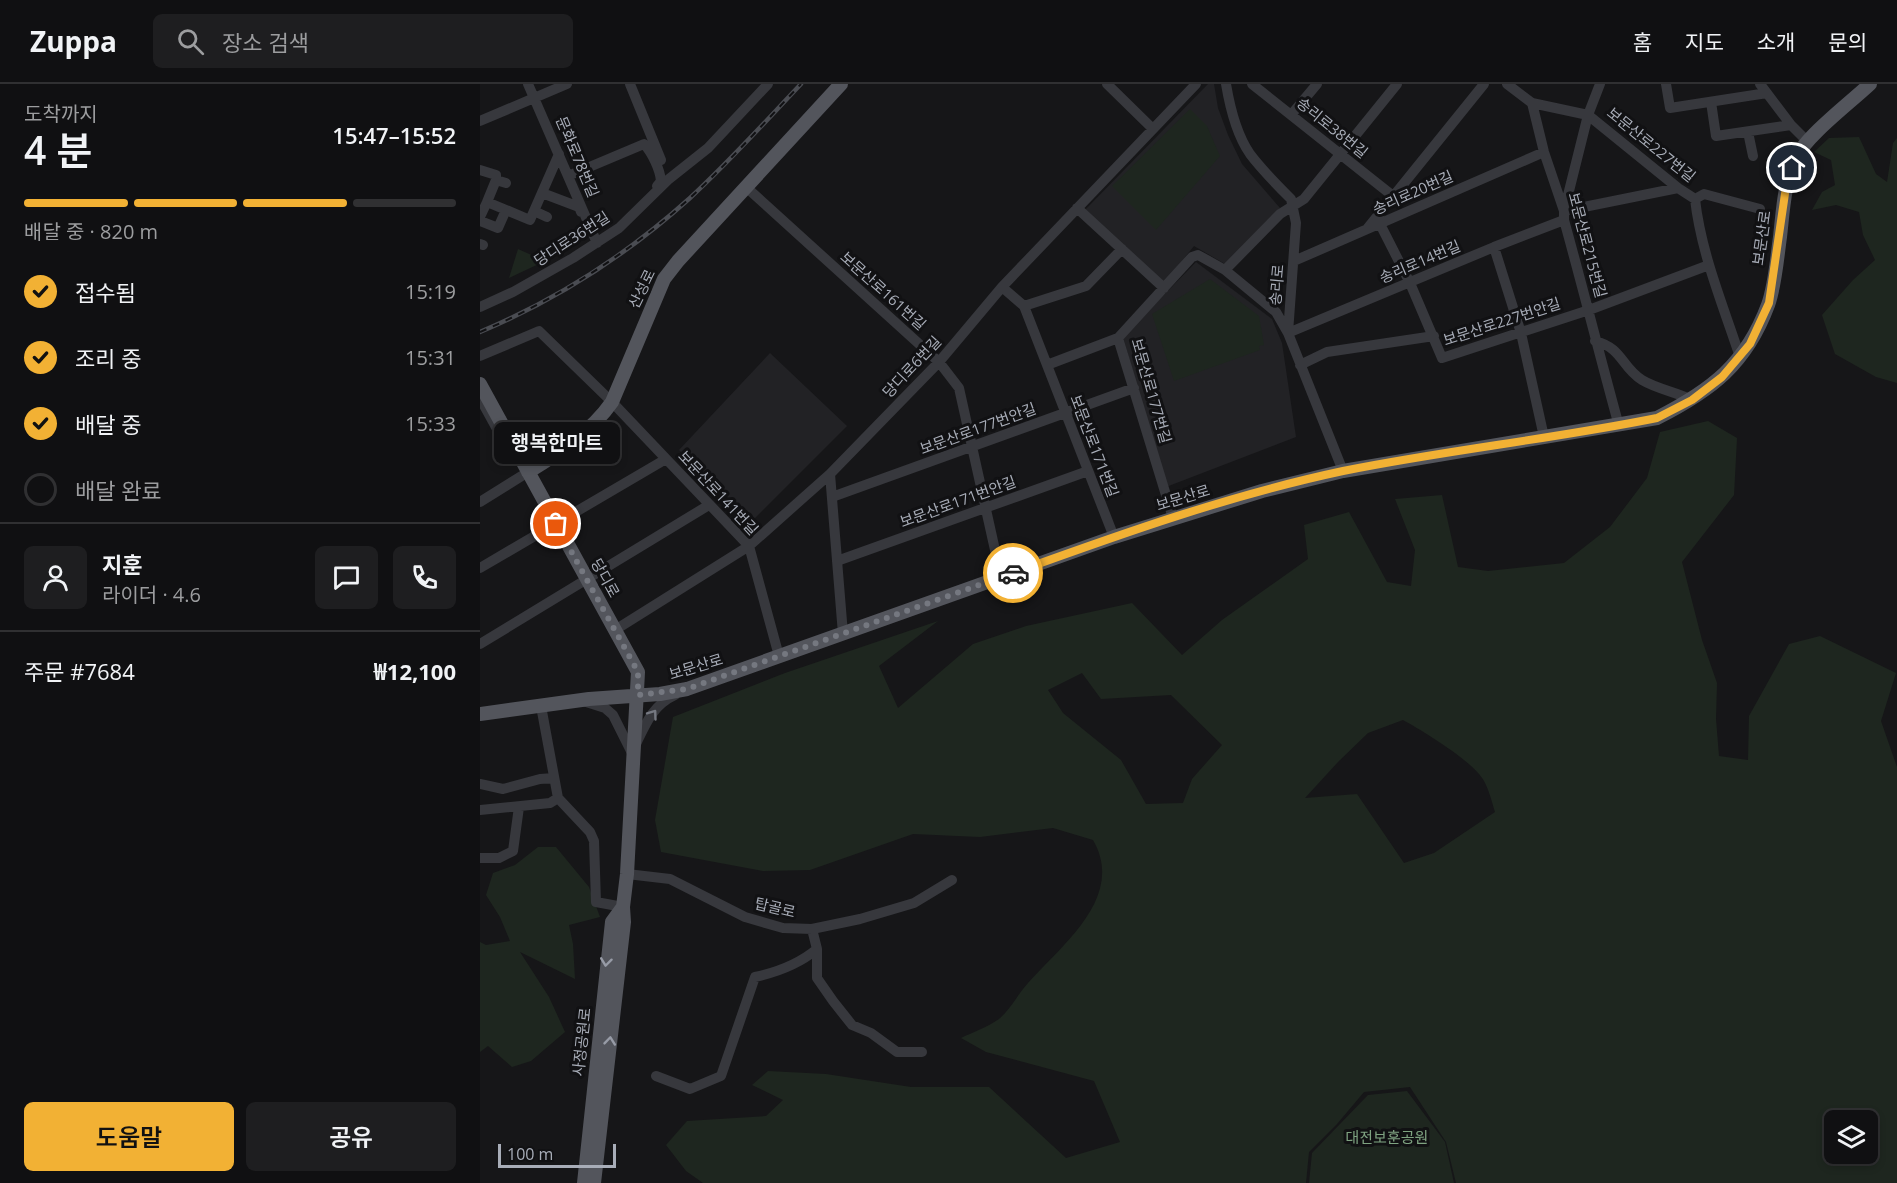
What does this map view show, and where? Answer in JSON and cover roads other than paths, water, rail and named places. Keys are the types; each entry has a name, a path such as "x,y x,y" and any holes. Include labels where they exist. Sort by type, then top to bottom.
{"main road":[{"name":"산성로","path":"528,472 562,452 604,413 612,402 664,279 841,84"},
{"name":"보문산로","path":"480,714 580,700 687,689 1114,537 1262,491 1343,471 1657,418 1692,400 1722,377 1750,344 1769,303 1787,180 1797,156 1807,141 1870,84"},
{"name":"당디로","path":"480,384 638,672 638,695"},
{"name":"사정공원로","path":"594,1183 624,922 623,907 638,695"},
{"name":"사정공원로","path":"584,1183 612,922 623,907"}],"street":[{"name":"문화로78번길","path":"528,84 597,243"},
{"path":"480,121 567,84"},
{"path":"630,84 669,179"},
{"path":"752,84 757,94"},
{"name":"당디로36번길","path":"480,307 513,292 619,228 669,179 708,148 768,84"},
{"path":"1107,84 1154,129"},
{"name":"당디로6번길","path":"615,630 748,546 830,474 939,362 1002,287 1196,84"},
{"path":"1226,84 1234,120 1242,142 1250,155 1294,205"},
{"name":"송리로38번길","path":"1252,84 1393,196"},
{"path":"1291,115 1317,84"},
{"path":"1225,270 1280,214 1304,199 1397,84"},
{"path":"1367,230 1484,84"},
{"path":"1507,84 1532,103"},
{"path":"1564,215 1588,115 1600,84"},
{"path":"1666,84 1670,108 1711,102 1764,88 1791,125 1807,141"},
{"path":"1711,102 1716,136 1791,125"},
{"name":"보문산로227번길","path":"1532,103 1588,115 1678,188 1695,199 1698,223 1709,265 1740,357"},
{"name":"보문산로215번길","path":"1532,103 1590,310 1595,341 1619,426"},
{"path":"1748,132 1753,156"},
{"path":"568,176 644,144 661,176 661,181 657,186"},
{"name":"송리로20번길","path":"1294,261 1544,152"},
{"path":"487,202 530,220 559,154"},
{"path":"482,166 501,181 487,202 480,219 498,228 506,210"},
{"name":"보문산로161번길","path":"746,187 939,362 959,388 1001,577"},
{"name":"송리로14번길","path":"1288,333 1410,283 1564,215 1678,188"},
{"path":"542,193 579,207 582,220"},
{"name":"보문산로","path":"1695,199 1704,194 1760,209"},
{"name":"송리로","path":"1294,205 1296,223 1288,333 1343,471"},
{"path":"1077,208 1164,288"},
{"path":"534,211 547,217"},
{"name":"보문산로227번안길","path":"1380,224 1410,283 1442,358 1590,310 1709,265"},
{"path":"1494,247 1521,333 1544,437"},
{"path":"1024,306 1086,286 1122,249"},
{"name":"보문산로177번길","path":"1173,518 1118,338 1192,257 1198,255 1225,270 1276,312 1288,333"},
{"name":"보문산로171번길","path":"1002,287 1024,306 1114,537"},
{"name":"보문산로141번길","path":"480,356 539,331 612,402 748,546 779,656"},
{"path":"1300,364 1327,352 1434,336"},
{"path":"1047,365 1118,338"},
{"path":"1595,341 1605,343 1614,349 1629,369 1640,378 1692,400"},
{"path":"480,374 517,444 520,456"},
{"name":"보문산로177번안길","path":"832,497 1134,388"},
{"path":"480,398 485,419 508,449 520,456"},
{"path":"480,568 666,459"},
{"name":"보문산로171번안길","path":"837,561 1088,471"},
{"name":"산성로","path":"480,502 528,472"},
{"path":"830,474 843,634"},
{"path":"480,644 709,505"},
{"path":"633,753 646,723 662,700 687,689"},
{"path":"580,700 605,708 613,715 633,753"},
{"path":"541,706 558,798 590,832 594,841 596,902 623,907"},
{"path":"480,784 503,789 540,779 554,778"},
{"path":"480,810 550,804 558,798"},
{"path":"480,859 499,858 513,851 519,807"},
{"name":"탑골로","path":"627,874 670,879 745,917 783,928 812,929 860,919 914,903 952,880"},
{"path":"812,929 817,949 817,978 852,1024 871,1033 897,1052 922,1052"},
{"path":"656,1076 690,1089 721,1077 755,978 771,974 803,960 817,949"}],"railway":[{"path":"480,332 564,290 642,238 690,198 801,84"}],"place":[{"name":"행복한마트","path":"556,524"}],"park label":[{"name":"대전보훈공원","path":"1387,1138"}]}
